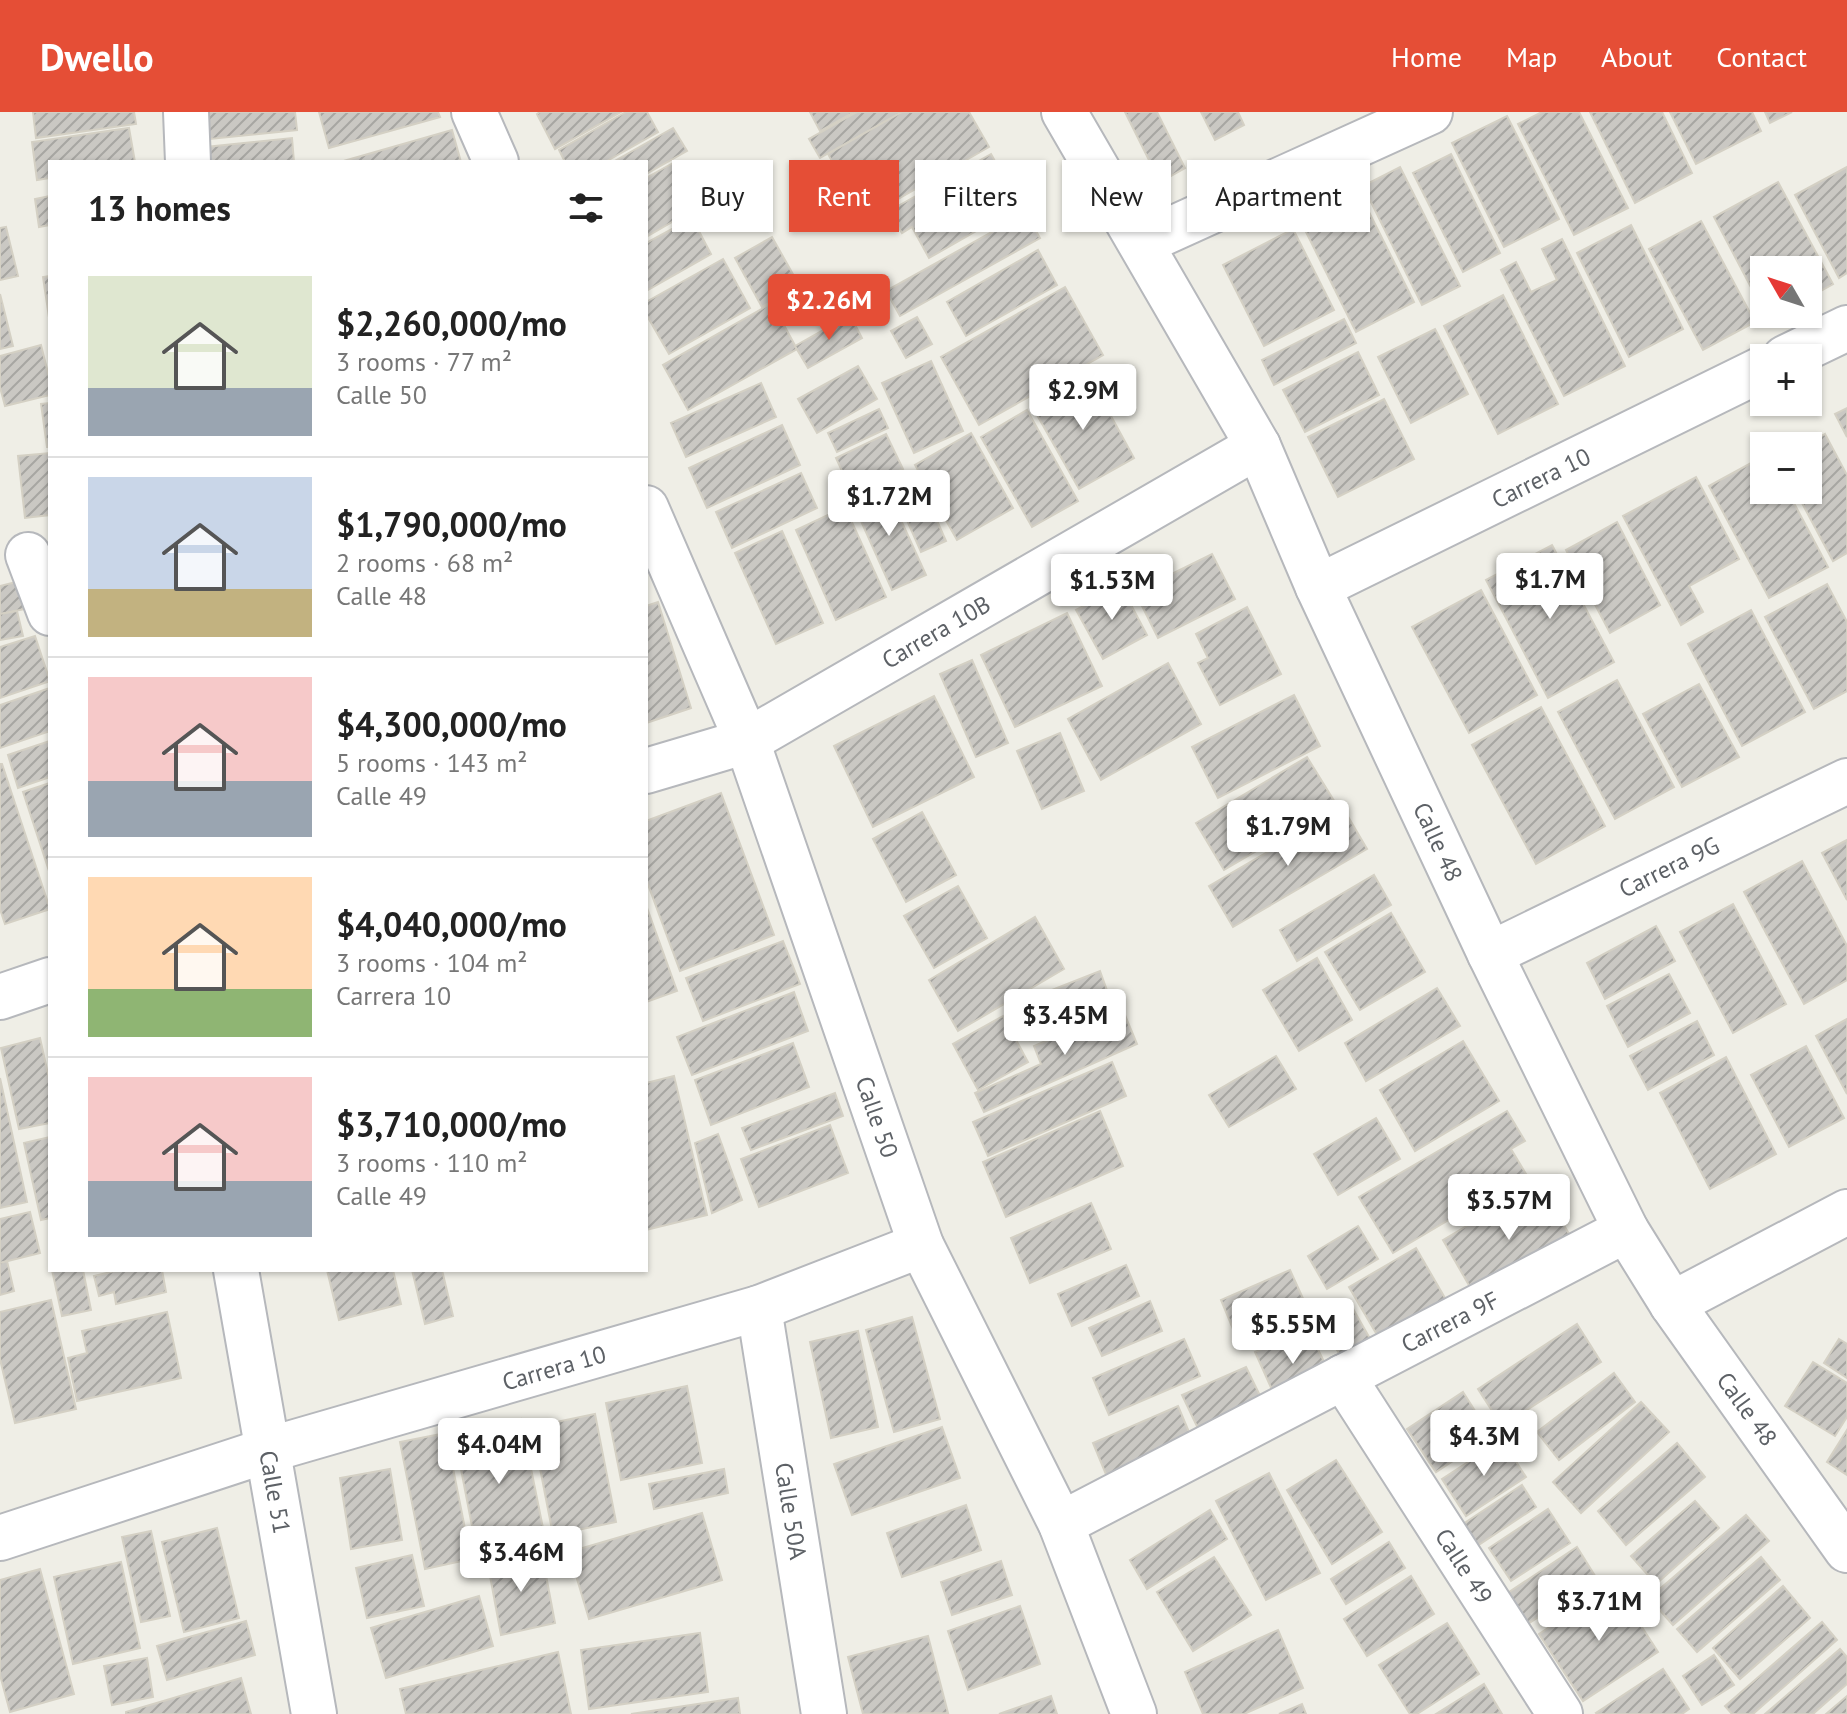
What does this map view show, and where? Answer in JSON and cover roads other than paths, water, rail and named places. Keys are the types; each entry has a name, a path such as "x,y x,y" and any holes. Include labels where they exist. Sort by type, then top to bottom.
{"street":[{"path":"186,112 188,160"},
{"path":"474,112 495,160"},
{"name":"Calle 48","path":"1064,112 1258,446 1318,587 1490,954 1626,1230 1672,1304 1847,1550"},
{"path":"1141,243 1430,112"},
{"path":"1814,344 1847,328"},
{"name":"Carrera 10","path":"1318,587 1750,375"},
{"name":"Carrera 10B","path":"648,770 747,741 1258,446"},
{"name":"Calle 50","path":"648,513 747,741 921,1245 1061,1524 1134,1714"},
{"path":"26,555 48,608"},
{"name":"Carrera 9G","path":"1490,954 1847,781"},
{"path":"0,997 48,981"},
{"path":"1672,1304 1847,1212"},
{"name":"Carrera 9F","path":"1061,1524 1626,1230"},
{"name":"Carrera 10","path":"0,1538 268,1450 759,1308 921,1245"},
{"name":"Calle 51","path":"236,1272 314,1714"},
{"name":"Calle 50A","path":"759,1308 824,1714"},
{"name":"Calle 49","path":"1343,1377 1560,1714"}]}
